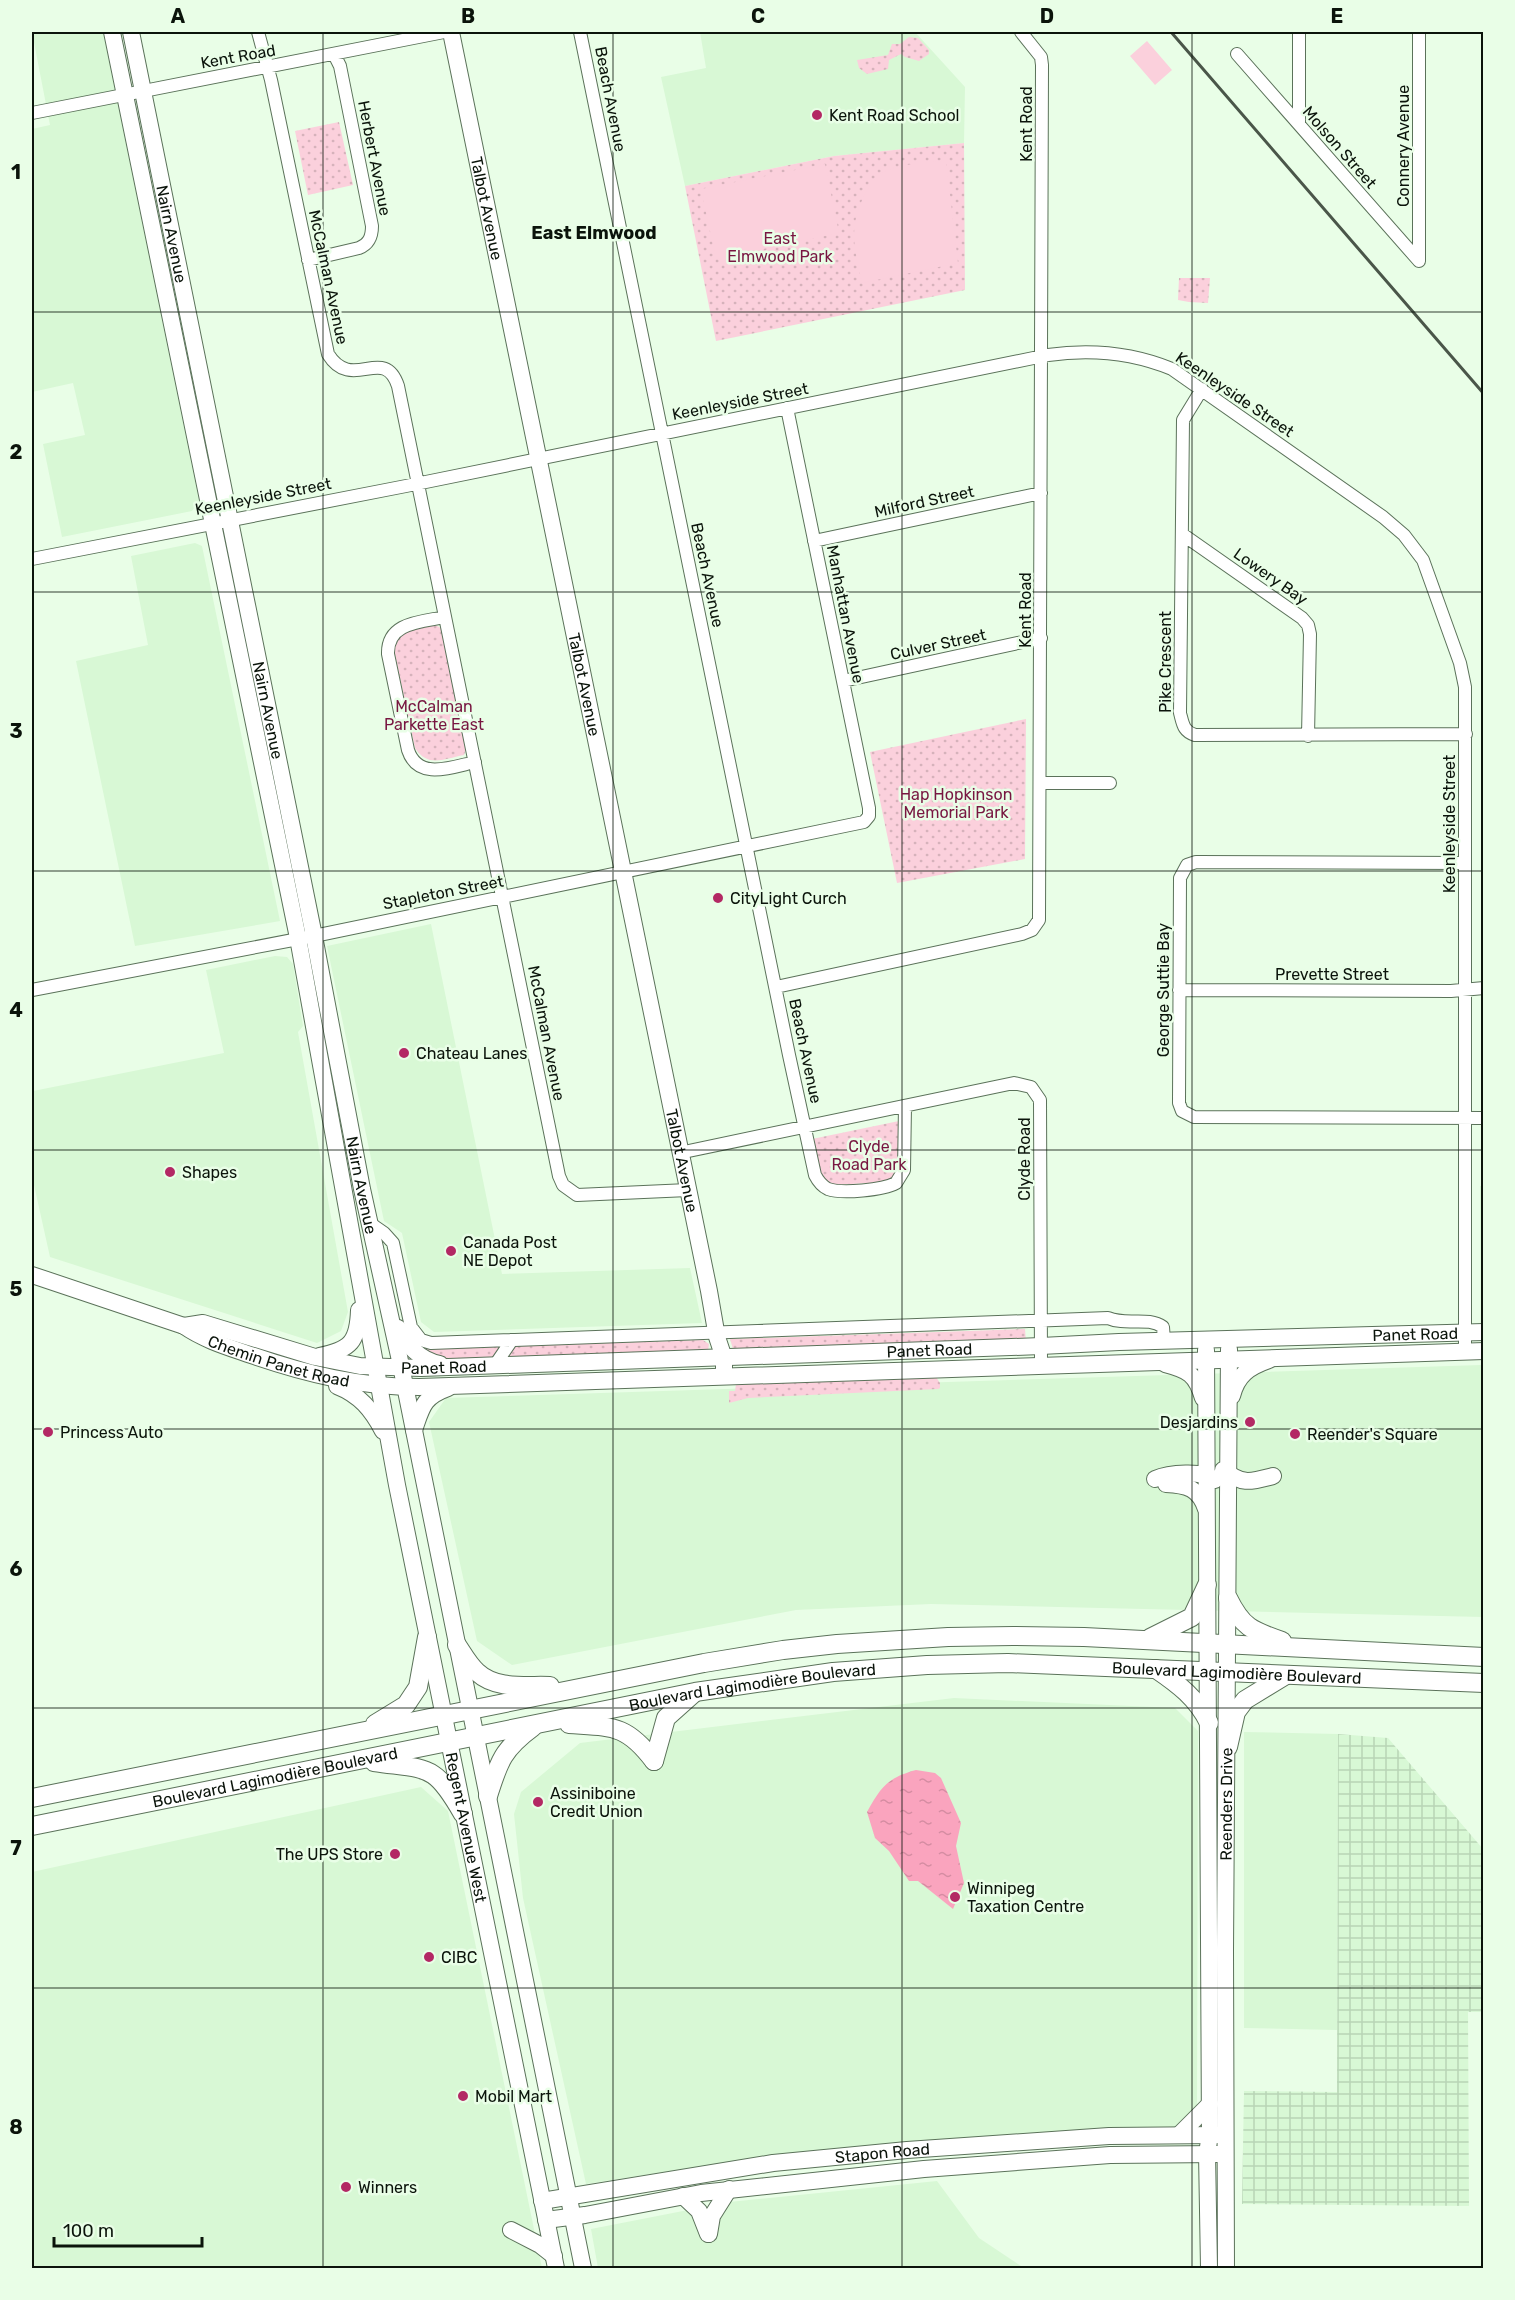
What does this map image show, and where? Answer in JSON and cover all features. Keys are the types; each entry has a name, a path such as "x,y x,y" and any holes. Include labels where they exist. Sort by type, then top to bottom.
{"main road":[{"path":"1146,1640 1192,1617 1207,1585"},
{"path":"1228,1598 1236,1616 1244,1625 1258,1633 1304,1648"},
{"name":"Boulevard Lagimodière Boulevard","path":"32,1798 575,1688 734,1658 837,1644 948,1637 1013,1636 1146,1640 1484,1657"},
{"path":"362,1731 406,1705 418,1687 427,1637"},
{"path":"457,1646 476,1671 495,1683 575,1688"},
{"name":"Boulevard Lagimodière Boulevard","path":"32,1826 695,1692 833,1672 927,1665 1019,1664 1484,1683"},
{"path":"1155,1669 1182,1688 1201,1707 1209,1723"},
{"path":"1228,1747 1236,1712 1245,1700 1288,1674"},
{"path":"488,1796 505,1752 513,1743 543,1723 599,1726 622,1731 641,1744 654,1761 666,1718 695,1692"},
{"path":"360,1760 419,1768 431,1772 444,1784 463,1814"}],"street":[{"name":"Nairn Avenue","path":"112,32 174,338 221,521 326,1038 371,1224 404,1387"},
{"name":"Nairn Avenue","path":"131,32 191,334 221,521"},
{"name":"McCalman Avenue","path":"258,32 327,354 334,365 353,371 373,367 382,368 394,377 398,386 559,1176 563,1185 577,1195 688,1190"},
{"name":"Kent Road","path":"32,113 444,32"},
{"name":"Talbot Avenue","path":"451,32 688,1190 716,1335 719,1376"},
{"name":"Beach Avenue","path":"580,32 804,1126"},
{"name":"Kent Road","path":"776,987 1022,934 1032,930 1039,920 1042,65 1037,50 1021,32"},
{"path":"1299,32 1299,124"},
{"name":"Connery Avenue","path":"1419,32 1419,261"},
{"name":"Herbert Avenue","path":"308,260 359,248 368,242 372,235 340,66 334,54"},
{"name":"Molson Street","path":"1237,54 1419,261"},
{"path":"152,224 169,220"},
{"path":"174,338 191,334"},
{"name":"Keenleyside Street","path":"32,559 1042,356 1086,353 1132,355 1172,369 1383,517 1404,535 1423,560 1460,663 1465,687 1466,734 1465,1352"},
{"name":"Pike Crescent","path":"1202,389 1183,420 1180,713 1187,732 1195,735 1308,736 1466,734"},
{"name":"Manhattan Avenue","path":"787,408 869,808 869,816 861,823"},
{"name":"Milford Street","path":"814,541 1041,493"},
{"name":"Lowery Bay","path":"1182,534 1302,618 1308,625 1310,634 1308,736"},
{"path":"445,617 402,627 394,633 389,643 388,654 408,750 415,763 430,770 475,762"},
{"name":"Culver Street","path":"843,681 1041,638"},
{"path":"1041,783 1110,783"},
{"name":"Stapleton Street","path":"32,990 306,937 861,823"},
{"name":"George Suttie Bay","path":"1464,1118 1194,1117 1185,1114 1179,1103 1179,990 1180,878 1183,868 1191,863 1465,863"},
{"name":"Prevette Street","path":"1179,990 1484,988"},
{"name":"Nairn Avenue","path":"326,1038 352,1227 380,1386"},
{"name":"Clyde Road","path":"680,1153 1023,1083 1037,1093 1040,1100 1041,1365"},
{"path":"804,1126 815,1175 823,1186 835,1190 880,1188 896,1183 904,1170 905,1106"},
{"path":"1464,1118 1484,1118"},
{"path":"352,1227 371,1224 393,1243 411,1327 421,1340 431,1343 716,1335 1108,1318 1118,1322 1157,1322 1163,1327 1164,1341"},
{"name":"Chemin Panet Road","path":"32,1275 184,1326 199,1336 376,1367"},
{"path":"315,1357 340,1350 354,1339 358,1332 361,1276"},
{"path":"407,1308 390,1313 404,1340 417,1354 434,1363 453,1366"},
{"name":"Panet Road","path":"376,1367 718,1358 1164,1341 1484,1332"},
{"name":"Reenders Drive","path":"1226,2268 1225,2154 1210,2104 1228,1747 1228,1358 1230,1339"},
{"name":"Chemin Panet Road","path":"232,1340 266,1360 332,1379 380,1386"},
{"path":"495,1365 512,1340"},
{"name":"Reenders Drive","path":"1206,1340 1209,1723 1217,1952 1218,2135 1207,2153 1209,2268"},
{"name":"Panet Road","path":"380,1386 1484,1351"},
{"path":"1229,1409 1235,1384 1242,1374 1252,1367 1280,1357"},
{"path":"266,1360 281,1368 353,1393 374,1415 389,1442"},
{"path":"1156,1361 1190,1373 1196,1379 1207,1412 1214,1455 1218,1465 1236,1480 1252,1481 1273,1476 1255,1473 1242,1467 1231,1454 1229,1439"},
{"path":"413,1431 423,1405 434,1393 458,1385"},
{"name":"Regent Avenue West","path":"380,1386 427,1637 555,2262"},
{"name":"Regent Avenue West","path":"404,1387 583,2268"},
{"path":"1206,1511 1201,1497 1193,1488 1167,1484 1155,1479 1163,1476 1206,1474 1213,1478 1220,1490 1221,1551 1227,1572"},
{"path":"508,2038 535,2032"},
{"path":"1179,2135 1210,2104"},
{"name":"Stapon Road","path":"542,2201 773,2163 922,2149 1109,2136 1218,2135"},
{"path":"922,2149 924,2169"},
{"name":"Stapon Road","path":"546,2220 729,2189 777,2186 924,2169 1110,2155 1225,2154"},
{"path":"773,2163 777,2186"},
{"path":"701,2193 708,2173"},
{"path":"683,2196 699,2211 709,2235 712,2216 729,2189"},
{"path":"511,2230 540,2245 555,2262"}],"shaded area":[{"path":"32,32 103,32 199,501 192,511 62,537 43,444 85,435 73,383 32,392 32,129 50,125"},
{"name":"Kent Road School","path":"700,32 915,32 965,87 964,143 834,156 685,186 661,77 706,68"},
{"path":"1481,83 1484,83 1483,350 1481,347"},
{"path":"195,543 202,546 280,921 135,946 76,661 148,645 131,556"},
{"path":"431,924 502,1274 690,1268 702,1323 434,1332 421,1322 402,1233 384,1221 327,946"},
{"path":"275,956 287,957 293,964 303,1026 298,1032 348,1312 341,1331 317,1343 50,1257 32,1176 33,1091 224,1053 206,970"},
{"path":"1480,1186 1483,1186 1483,1617 931,1604 796,1610 512,1665 477,1641 429,1422 446,1398 1481,1365"},
{"name":"Winnipeg Taxation Centre","path":"954,1698 1175,1708 1198,1731 1197,2115 1182,2133 722,2163 586,2184 523,1898 514,1814 521,1792 580,1743"},
{"path":"1244,1732 1338,1734 1337,2030 1244,2028"},
{"path":"1338,1734 1388,1738 1483,1849 1483,2012 1468,2012 1469,2206 1242,2204 1244,2091 1337,2092"},
{"path":"421,1787 448,1811 542,2268 32,2268 32,1872"},
{"path":"937,2181 979,2238 1024,2268 598,2268 591,2229 729,2202"}],"green space":[{"path":"909,37 918,38 929,50 929,54 919,61 901,54 889,60 888,69 867,74 859,68 857,60 888,55 892,44 900,44"},
{"path":"1147,41 1172,70 1155,85 1130,56"},
{"path":"339,122 353,185 308,195 295,131"},
{"name":"East Elmwood Park","path":"964,143 965,290 716,341 685,186 834,156"},
{"path":"946,160 958,263 862,283 855,250 854,230 858,209 872,183 879,175 893,168"},
{"path":"825,164 839,233 716,259 701,189"},
{"path":"1179,278 1210,278 1208,303 1178,300"},
{"name":"McCalman Parkette East","path":"433,624 441,628 466,749 464,755 443,760 425,758 415,748 394,650 404,632"},
{"path":"1482,693 1484,693 1483,858 1482,858"},
{"name":"Hap Hopkinson Memorial Park","path":"1026,719 1025,859 897,883 870,752"},
{"name":"Clyde Road Park","path":"899,1121 899,1167 895,1176 885,1182 834,1185 820,1174 812,1139"},
{"path":"1025,1329 1026,1342 733,1349 730,1339"},
{"path":"703,1340 709,1344 708,1351 507,1360 506,1357 511,1348 515,1346"},
{"path":"500,1346 491,1360 447,1362 420,1347 434,1349"},
{"path":"936,1377 940,1383 938,1389 748,1398 729,1403 729,1391 735,1391 736,1384"}],"water":[{"path":"916,1770 935,1773 941,1778 961,1823 956,1846 964,1883 953,1909 918,1881 909,1881 889,1851 875,1838 867,1812 876,1796 891,1780"}],"railway":[{"path":"1171,32 1484,394"}],"place":[{"name":"Kent Road School","path":"817,115"},
{"name":"CityLight Curch","path":"718,898"},
{"name":"Chateau Lanes","path":"404,1053"},
{"name":"Shapes","path":"170,1172"},
{"name":"Canada Post NE Depot","path":"451,1251"},
{"name":"Desjardins","path":"1250,1422"},
{"name":"Princess Auto","path":"48,1432"},
{"name":"Reender's Square","path":"1295,1434"},
{"name":"Assiniboine Credit Union","path":"538,1802"},
{"name":"The UPS Store","path":"395,1854"},
{"name":"Winnipeg Taxation Centre","path":"955,1897"},
{"name":"CIBC","path":"429,1957"},
{"name":"Mobil Mart","path":"463,2096"},
{"name":"Winners","path":"346,2187"}],"district":[{"name":"East Elmwood","path":"594,233"}]}
